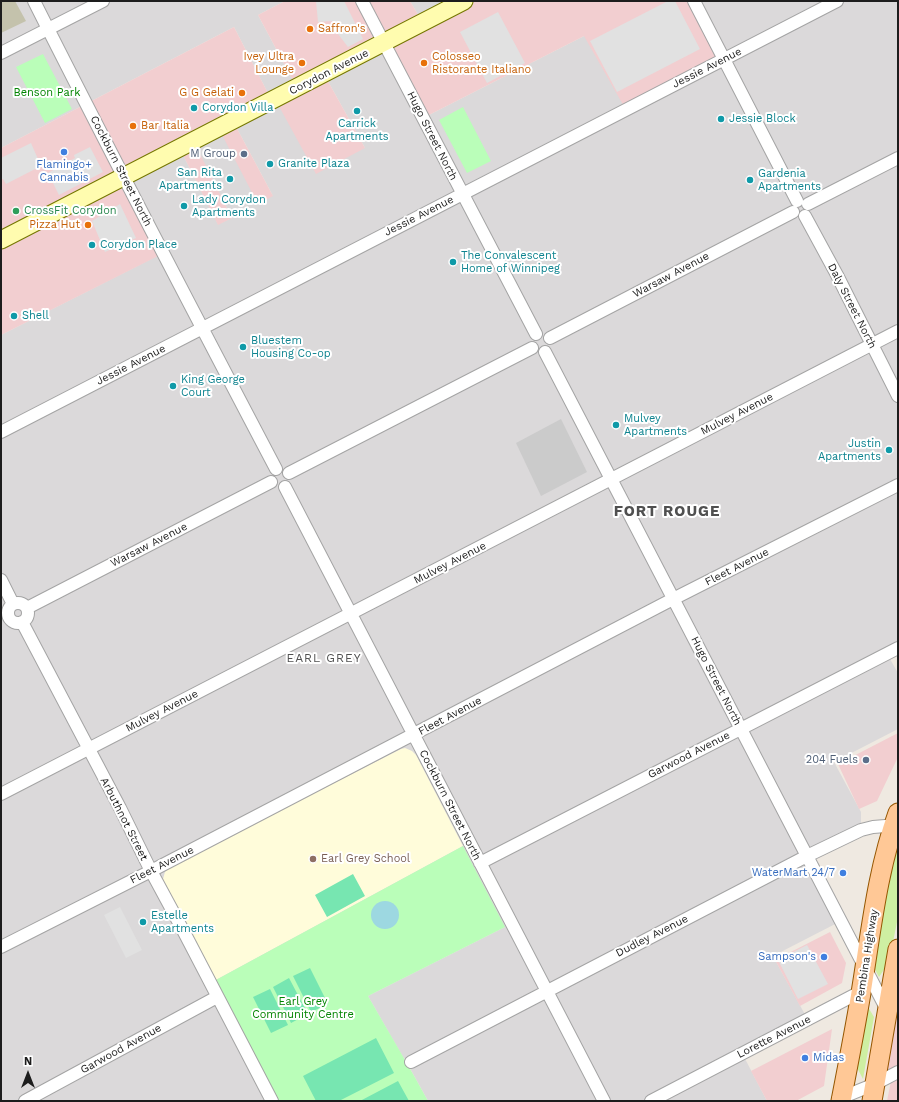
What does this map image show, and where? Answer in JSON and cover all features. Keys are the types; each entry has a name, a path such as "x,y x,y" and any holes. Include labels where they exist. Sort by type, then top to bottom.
{"main road":[{"name":"Corydon Avenue","path":"1,240 464,1"},
{"name":"Pembina Highway","path":"839,1100 868,989 865,966 887,845 897,821"},
{"path":"873,1092 887,1010 896,975 898,949"},
{"path":"887,1010 898,1034"}],"street":[{"name":"Cockburn Street North","path":"34,1 276,469"},
{"path":"1,53 104,1"},
{"name":"Hugo Street North","path":"362,1 536,334"},
{"path":"694,1 800,206"},
{"name":"Jessie Avenue","path":"1,432 837,1"},
{"name":"Warsaw Avenue","path":"550,338 800,206 898,158"},
{"name":"Daly Street North","path":"800,206 810,208 809,212 805,216 898,396"},
{"name":"Mulvey Avenue","path":"1,794 898,331"},
{"path":"542,333 550,338 551,345 545,352 539,353 532,348 531,342 536,334 542,333"},
{"path":"290,473 532,348"},
{"name":"Hugo Street North","path":"545,352 865,966"},
{"path":"282,468 290,473 291,479 285,487 276,487 271,482 270,479 272,473 276,469 282,468"},
{"name":"Warsaw Avenue","path":"27,608 271,482"},
{"name":"Fleet Avenue","path":"1,947 414,735 674,599 898,485"},
{"name":"Cockburn Street North","path":"285,487 604,1101"},
{"path":"1,580 13,604"},
{"path":"13,604 22,604 27,608 27,617 22,622 16,623 5,619 11,605 13,604"},
{"name":"Arbuthnot Street","path":"22,622 120,808 150,871 185,934 272,1101"},
{"name":"Garwood Avenue","path":"480,863 898,648"},
{"name":"Dudley Avenue","path":"410,1062 807,856 861,830 897,821"},
{"name":"Lorette Avenue","path":"651,1101 896,975"},
{"path":"868,989 887,1010"},
{"name":"Garwood Avenue","path":"25,1101 217,997"},
{"path":"839,1100 873,1092 898,1072"}],"shaded area":[{"path":"1,1 285,1 258,15 297,88 276,99 283,112 365,148 324,74 384,43 423,118 584,36 694,1 898,1 898,646 886,652 898,673 898,729 834,762 861,812 861,830 807,856 841,921 773,956 808,1020 742,1053 767,1101 428,1101 368,996 505,927 214,981 278,1101 1,1101 1,335 163,253 124,177 180,149 218,224 232,218 193,142 219,128 273,196 233,121 272,101 234,27 1,148"},
{"path":"1,1 15,1 26,21 1,33"},
{"path":"285,1 410,1 423,23 446,11 441,1 694,1 724,59 626,110 584,36 423,118 384,43 324,74 365,148 316,174 275,99 297,88 258,15"},
{"path":"316,1 344,1 363,39 348,47 338,34 332,21 318,22"},
{"path":"410,1 441,1 446,10 423,23"},
{"path":"668,1 675,1 700,49 617,92 590,41"},
{"path":"498,12 525,63 487,83 460,32"},
{"path":"234,27 272,101 233,121 273,196 258,204 219,129 194,142 232,218 218,225 180,149 124,177 164,253 1,335 1,148"},
{"path":"31,143 41,166 6,184 3,179 1,179 1,158"},
{"path":"90,147 103,172 59,195 48,173 75,158 74,155"},
{"path":"120,204 136,238 105,252 92,221"},
{"path":"561,419 587,472 541,496 516,443"},
{"path":"898,733 898,757 877,801 859,809 838,764"},
{"name":"Earl Grey School","path":"405,748 412,751 416,755 463,846 214,981 163,879 165,872 169,867"},
{"path":"120,907 142,950 126,958 104,915"},
{"path":"830,932 846,963 842,983 800,1006 775,960"},
{"path":"807,945 828,984 798,999 778,960"},
{"path":"898,949 898,1101 887,1101 892,1076 875,1084"},
{"path":"832,1029 824,1086 796,1101 767,1101 751,1071"}],"green space":[{"name":"Benson Park","path":"43,54 72,109 45,123 16,67"},
{"path":"463,107 491,161 467,173 439,120"},
{"path":"898,832 898,917 889,962 879,977 872,964"},
{"name":"Earl Grey Community Centre","path":"463,846 505,927 368,996 428,1101 278,1101 214,981"},
{"path":"353,874 365,896 327,917 315,895"},
{"path":"310,968 328,1004 311,1012 293,976"},
{"path":"289,978 308,1014 291,1023 273,987"},
{"path":"270,989 288,1025 271,1033 253,997"},
{"path":"865,1002 874,1017 863,1079 854,1062"},
{"path":"376,1038 394,1073 339,1101 316,1101 303,1076"},
{"path":"398,1081 409,1101 360,1101"}],"water":[{"path":"385,901 395,905 399,915 395,925 385,929 375,925 371,915 375,905"}],"place":[{"name":"Saffron's","path":"310,29"},
{"name":"Ivey Ultra Lounge","path":"302,63"},
{"name":"Colosseo Ristorante Italiano","path":"424,63"},
{"name":"G G Gelati","path":"242,93"},
{"name":"Corydon Villa","path":"194,108"},
{"name":"Carrick Apartments","path":"357,111"},
{"name":"Jessie Block","path":"721,119"},
{"name":"Bar Italia","path":"133,126"},
{"name":"Flamingo+ Cannabis","path":"64,152"},
{"name":"M Group","path":"244,154"},
{"name":"Granite Plaza","path":"270,164"},
{"name":"San Rita Apartments","path":"230,179"},
{"name":"Gardenia Apartments","path":"750,180"},
{"name":"Lady Corydon Apartments","path":"184,206"},
{"name":"CrossFit Corydon","path":"16,211"},
{"name":"Pizza Hut","path":"88,225"},
{"name":"Corydon Place","path":"92,245"},
{"name":"The Convalescent Home of Winnipeg","path":"453,262"},
{"name":"Shell","path":"14,316"},
{"name":"Bluestem Housing Co-op","path":"243,347"},
{"name":"King George Court","path":"173,386"},
{"name":"Mulvey Apartments","path":"616,425"},
{"name":"Justin Apartments","path":"889,450"},
{"name":"204 Fuels","path":"866,760"},
{"name":"Earl Grey School","path":"313,859"},
{"name":"WaterMart 24/7","path":"843,873"},
{"name":"Estelle Apartments","path":"143,922"},
{"name":"Sampson's","path":"824,957"},
{"name":"Midas","path":"805,1058"}],"district":[{"name":"FORT ROUGE","path":"667,512"},
{"name":"EARL GREY","path":"324,658"}]}
